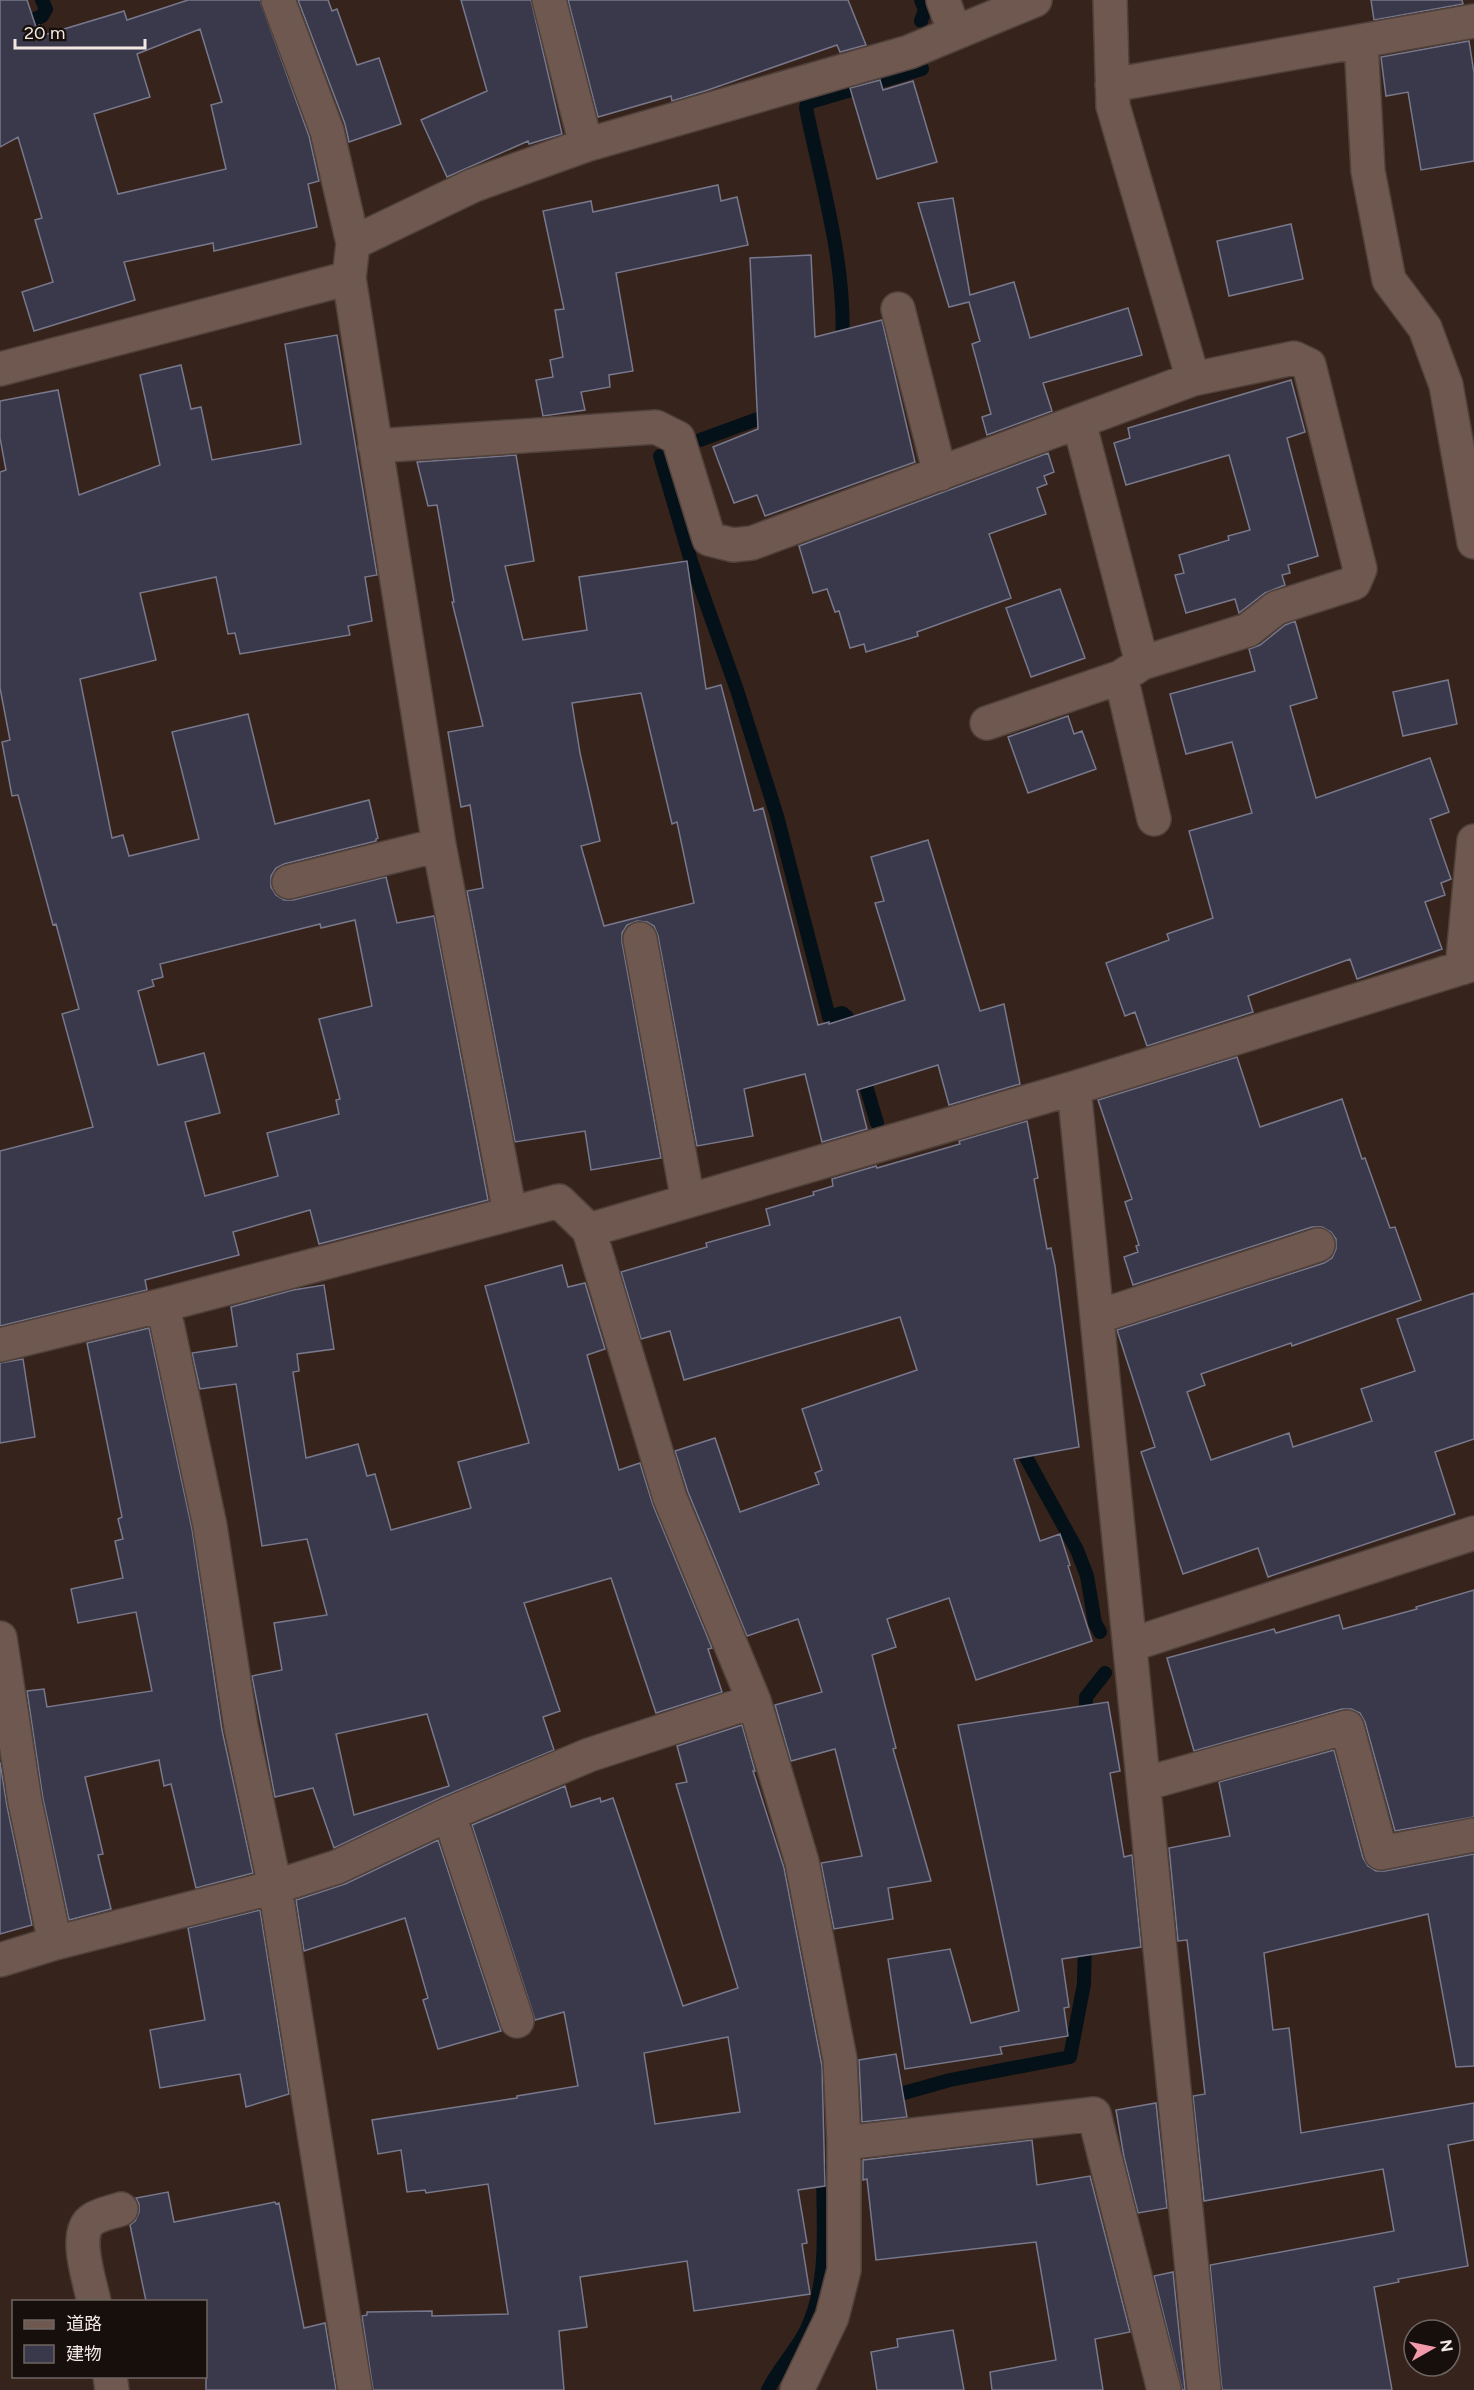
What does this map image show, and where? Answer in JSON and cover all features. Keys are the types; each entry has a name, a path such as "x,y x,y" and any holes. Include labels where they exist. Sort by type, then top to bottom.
{"street":[{"path":"278,0 327,131 353,243 349,278 438,845 510,1213"},
{"path":"549,0 586,145"},
{"path":"943,0 954,33"},
{"path":"353,243 474,185 586,145 909,52 1035,0"},
{"path":"1110,0 1113,106 1192,379"},
{"path":"1112,85 1474,21"},
{"path":"1361,41 1368,171 1389,280 1425,328 1446,385 1474,542"},
{"path":"0,369 349,278"},
{"path":"898,309 940,474"},
{"path":"375,446 656,427 678,438 709,539 733,545 752,543 1192,379 1294,358 1309,365 1360,569 1354,584 1276,609 1248,630 987,723"},
{"path":"1079,422 1132,670 1154,819"},
{"path":"589,1230 1074,1088 1468,966 1474,841"},
{"path":"289,882 438,845"},
{"path":"640,939 688,1201"},
{"path":"1074,1088 1204,2390"},
{"path":"0,1345 163,1305 559,1201 589,1230 670,1498 754,1701 802,1862 840,2059 844,2143 844,2270 832,2317 797,2390"},
{"path":"1097,1317 1318,1245"},
{"path":"163,1305 210,1526 241,1727 275,1887 355,2390"},
{"path":"1130,1645 1474,1533"},
{"path":"0,1638 25,1802 56,1943"},
{"path":"0,1960 56,1943 275,1887 337,1867 449,1814 589,1755 754,1701"},
{"path":"1143,1784 1347,1727 1381,1852 1474,1835"},
{"path":"449,1814 517,2021"},
{"path":"844,2143 1094,2114 1164,2390"},
{"path":"94,2300 82,2244 85,2227 93,2219 121,2209"}],"building":[{"path":"0,0 27,0 36,27 39,25 44,35 124,11 127,20 188,0 260,0 309,136 319,181 308,184 317,227 214,251 213,243 124,262 135,300 34,331 22,292 53,282 35,220 42,218 18,137 0,147","holes":["200,29 222,102 211,105 226,169 118,194 94,114 150,97 137,54"]},
{"path":"298,0 328,0 332,11 337,9 357,65 379,58 401,124 349,142 345,124"},
{"path":"461,0 531,0 562,134 529,144 528,141 447,177 421,120 487,91"},
{"path":"568,0 848,0 866,45 840,52 837,45 672,101 671,96 598,117"},
{"path":"1371,0 1462,0 1463,4 1374,20"},
{"path":"1469,41 1474,73 1474,161 1421,170 1408,92 1386,96 1381,57"},
{"path":"880,80 883,90 913,81 937,162 877,179 850,88"},
{"path":"718,185 721,201 737,197 748,245 616,273 633,371 609,375 610,387 581,392 585,410 543,416 536,380 553,377 550,360 563,357 555,310 564,309 543,211 591,201 593,212"},
{"path":"953,198 970,295 1014,282 1030,338 1128,308 1142,355 1043,383 1052,411 987,435 982,417 991,414 972,344 980,341 969,302 949,307 918,203"},
{"path":"1291,224 1303,279 1229,296 1217,241"},
{"path":"811,255 815,337 882,320 915,462 765,516 757,495 734,503 713,447 758,429 750,258"},
{"path":"337,335 377,575 365,577 372,621 348,626 350,635 240,654 235,633 228,634 216,577 140,593 156,660 80,679 112,838 123,835 129,856 199,839 172,732 248,714 275,824 369,800 378,838 376,841 284,864 276,868 271,876 271,887 276,895 284,900 293,900 386,877 397,923 434,916 488,1200 319,1244 310,1210 233,1232 239,1255 145,1280 147,1290 0,1326 0,1151 93,1127 62,1014 79,1009 56,924 53,925 18,795 12,796 2,742 10,740 0,688 0,472 6,470 0,438 0,401 58,390 79,495 160,465 140,375 181,365 191,409 201,407 212,460 301,444 285,344","holes":["355,920 372,1006 319,1019 340,1099 336,1100 339,1114 267,1133 278,1176 205,1196 185,1122 220,1113 204,1053 158,1065 138,991 154,986 152,980 163,977 160,964 320,924 321,928"]},
{"path":"1291,380 1305,432 1287,438 1318,556 1288,565 1290,573 1282,575 1285,585 1265,593 1239,613 1235,599 1186,613 1175,575 1184,573 1179,555 1229,540 1228,536 1250,530 1229,455 1126,485 1114,443 1130,438 1128,428"},
{"path":"1048,453 1054,472 1044,476 1047,484 1037,488 1046,514 989,534 1011,598 917,632 918,636 866,652 864,644 850,648 839,611 835,612 827,589 813,593 799,546"},
{"path":"516,455 534,561 505,566 523,640 587,630 579,577 687,561 706,689 721,685 754,811 763,808 818,1025 829,1022 829,1024 905,1000 875,903 884,901 871,857 928,840 980,1011 1004,1004 1020,1084 949,1105 938,1065 857,1090 867,1129 822,1142 805,1074 744,1089 753,1136 697,1146 658,936 654,926 647,922 637,921 627,925 622,933 622,942 661,1158 591,1170 585,1131 515,1142 467,891 483,888 470,805 461,807 448,732 483,726 452,602 454,602 437,505 428,506 417,462","holes":["641,693 672,824 677,822 694,903 604,926 581,846 600,841 580,753 572,703"]},
{"path":"1060,589 1085,658 1031,677 1006,608"},
{"path":"1295,621 1317,698 1290,706 1316,798 1430,758 1449,812 1430,819 1451,879 1441,883 1445,895 1425,902 1442,949 1357,979 1350,959 1248,996 1253,1012 1147,1046 1135,1012 1125,1016 1106,963 1169,940 1167,934 1213,918 1189,831 1252,813 1232,742 1186,754 1170,694 1255,671 1249,649 1260,645 1285,625"},
{"path":"1448,680 1457,724 1403,736 1393,692"},
{"path":"1068,716 1074,734 1082,731 1096,769 1028,793 1008,737"},
{"path":"1237,1057 1260,1127 1342,1099 1362,1159 1365,1158 1390,1228 1395,1227 1421,1300 1292,1346 1291,1343 1201,1374 1205,1385 1187,1392 1211,1460 1289,1433 1293,1447 1372,1421 1361,1389 1415,1371 1397,1319 1474,1293 1474,1439 1435,1452 1455,1514 1268,1577 1258,1548 1183,1574 1141,1452 1155,1447 1117,1330 1324,1263 1332,1258 1336,1249 1336,1239 1331,1232 1322,1227 1312,1227 1133,1285 1124,1257 1138,1252 1136,1246 1139,1245 1125,1202 1132,1199 1098,1100"},
{"path":"1027,1121 1038,1178 1034,1179 1047,1249 1051,1248 1055,1266 1079,1447 1014,1459 1040,1541 1060,1534 1092,1641 976,1680 949,1598 887,1619 896,1647 872,1655 896,1748 893,1749 931,1881 888,1888 893,1919 834,1929 821,1863 862,1856 835,1749 791,1761 775,1705 822,1692 798,1619 747,1636 688,1492 675,1451 715,1438 740,1512 819,1484 815,1473 822,1470 802,1409 917,1370 900,1317 684,1380 670,1331 641,1339 621,1272 707,1247 706,1243 770,1225 766,1209 814,1195 813,1192 833,1186 832,1179 960,1144 959,1141"},
{"path":"562,1265 568,1287 585,1283 605,1349 587,1355 619,1470 640,1463 653,1505 712,1648 708,1649 722,1692 656,1713 611,1578 524,1603 560,1711 543,1717 554,1750 442,1797 334,1848 313,1788 275,1797 252,1676 282,1670 274,1623 327,1615 307,1539 262,1546 236,1384 200,1389 192,1353 237,1346 231,1307 293,1290 324,1285 334,1349 297,1354 299,1371 293,1372 306,1458 358,1444 367,1476 375,1474 391,1530 471,1508 458,1462 529,1443 485,1286","holes":["427,1714 449,1786 354,1815 336,1734"]},
{"path":"149,1328 192,1529 222,1730 253,1873 196,1888 171,1784 164,1786 159,1760 85,1777 103,1854 98,1855 111,1909 69,1920 43,1799 27,1691 44,1689 47,1707 152,1691 136,1612 78,1623 71,1589 123,1578 115,1541 123,1539 118,1519 122,1517 87,1343"},
{"path":"23,1359 35,1437 0,1443 0,1363"},
{"path":"1474,1590 1474,1817 1395,1831 1365,1722 1360,1713 1351,1709 1342,1709 1194,1751 1167,1658 1274,1629 1276,1633 1339,1615 1343,1629 1417,1609 1416,1607"},
{"path":"1108,1702 1120,1771 1110,1773 1124,1857 1132,1855 1141,1947 1062,1959 1069,2007 1064,2008 1068,2036 1000,2047 1002,2054 905,2069 888,1959 950,1949 971,2023 1019,2011 958,1725"},
{"path":"742,1725 755,1771 753,1771 784,1868 822,2066 825,2186 798,2190 807,2243 802,2244 810,2294 694,2311 687,2261 580,2277 587,2327 559,2331 564,2390 373,2390 362,2316 367,2315 367,2312 432,2311 432,2316 508,2314 488,2184 426,2193 425,2190 407,2192 401,2150 378,2154 372,2120 517,2098 517,2096 578,2086 564,2012 535,2020 472,1825 565,1786 571,1807 600,1798 601,1802 613,1798 683,2006 738,1988 676,1784 687,1782 677,1746","holes":["728,2037 740,2112 655,2124 644,2053"]},
{"path":"1334,1750 1363,1858 1368,1866 1376,1871 1385,1871 1474,1854 1474,2066 1456,2067 1428,1914 1264,1953 1273,2030 1289,2028 1301,2133 1474,2103 1474,2140 1448,2145 1468,2266 1398,2279 1399,2282 1374,2287 1392,2390 1222,2390 1210,2265 1394,2231 1383,2169 1204,2201 1193,2096 1205,2094 1187,1940 1178,1941 1169,1848 1230,1836 1219,1782"},
{"path":"0,1762 32,1925 0,1934"},
{"path":"438,1840 501,2031 438,2049 423,2000 428,1998 405,1918 304,1951 296,1900 345,1884"},
{"path":"260,1910 289,2094 246,2107 240,2074 160,2088 150,2030 205,2020 188,1928"},
{"path":"896,2054 907,2117 862,2122 859,2060"},
{"path":"1156,2103 1167,2208 1138,2213 1124,2157 1116,2110"},
{"path":"1032,2140 1037,2185 1090,2176 1130,2332 1095,2339 1103,2390 992,2390 990,2372 1056,2360 1036,2242 876,2260 867,2179 863,2180 863,2160"},
{"path":"168,2192 174,2222 279,2203 304,2328 325,2323 336,2390 206,2390 207,2300 146,2300 130,2225 135,2221 139,2212 136,2198"},
{"path":"1173,2272 1185,2390 1182,2390 1154,2276"},
{"path":"953,2330 964,2390 877,2390 871,2352 898,2347 897,2339"}],"waterway":[{"path":"0,35 42,16 46,9 42,0"},
{"path":"921,0 925,10 921,21"},
{"path":"842,347 843,317 837,256 806,108 807,103 922,69"},
{"path":"700,440 774,413"},
{"path":"660,456 691,561 737,690 777,816 829,1017 842,1013 847,1017 852,1036"},
{"path":"861,1069 877,1123"},
{"path":"1017,1441 1077,1550 1087,1576 1095,1623 1100,1632"},
{"path":"1086,1722 1086,1697 1105,1673"},
{"path":"886,2098 950,2080 1070,2057 1084,1984 1085,1939"},
{"path":"768,2390 806,2331 814,2312 824,2252 823,2170"}]}
